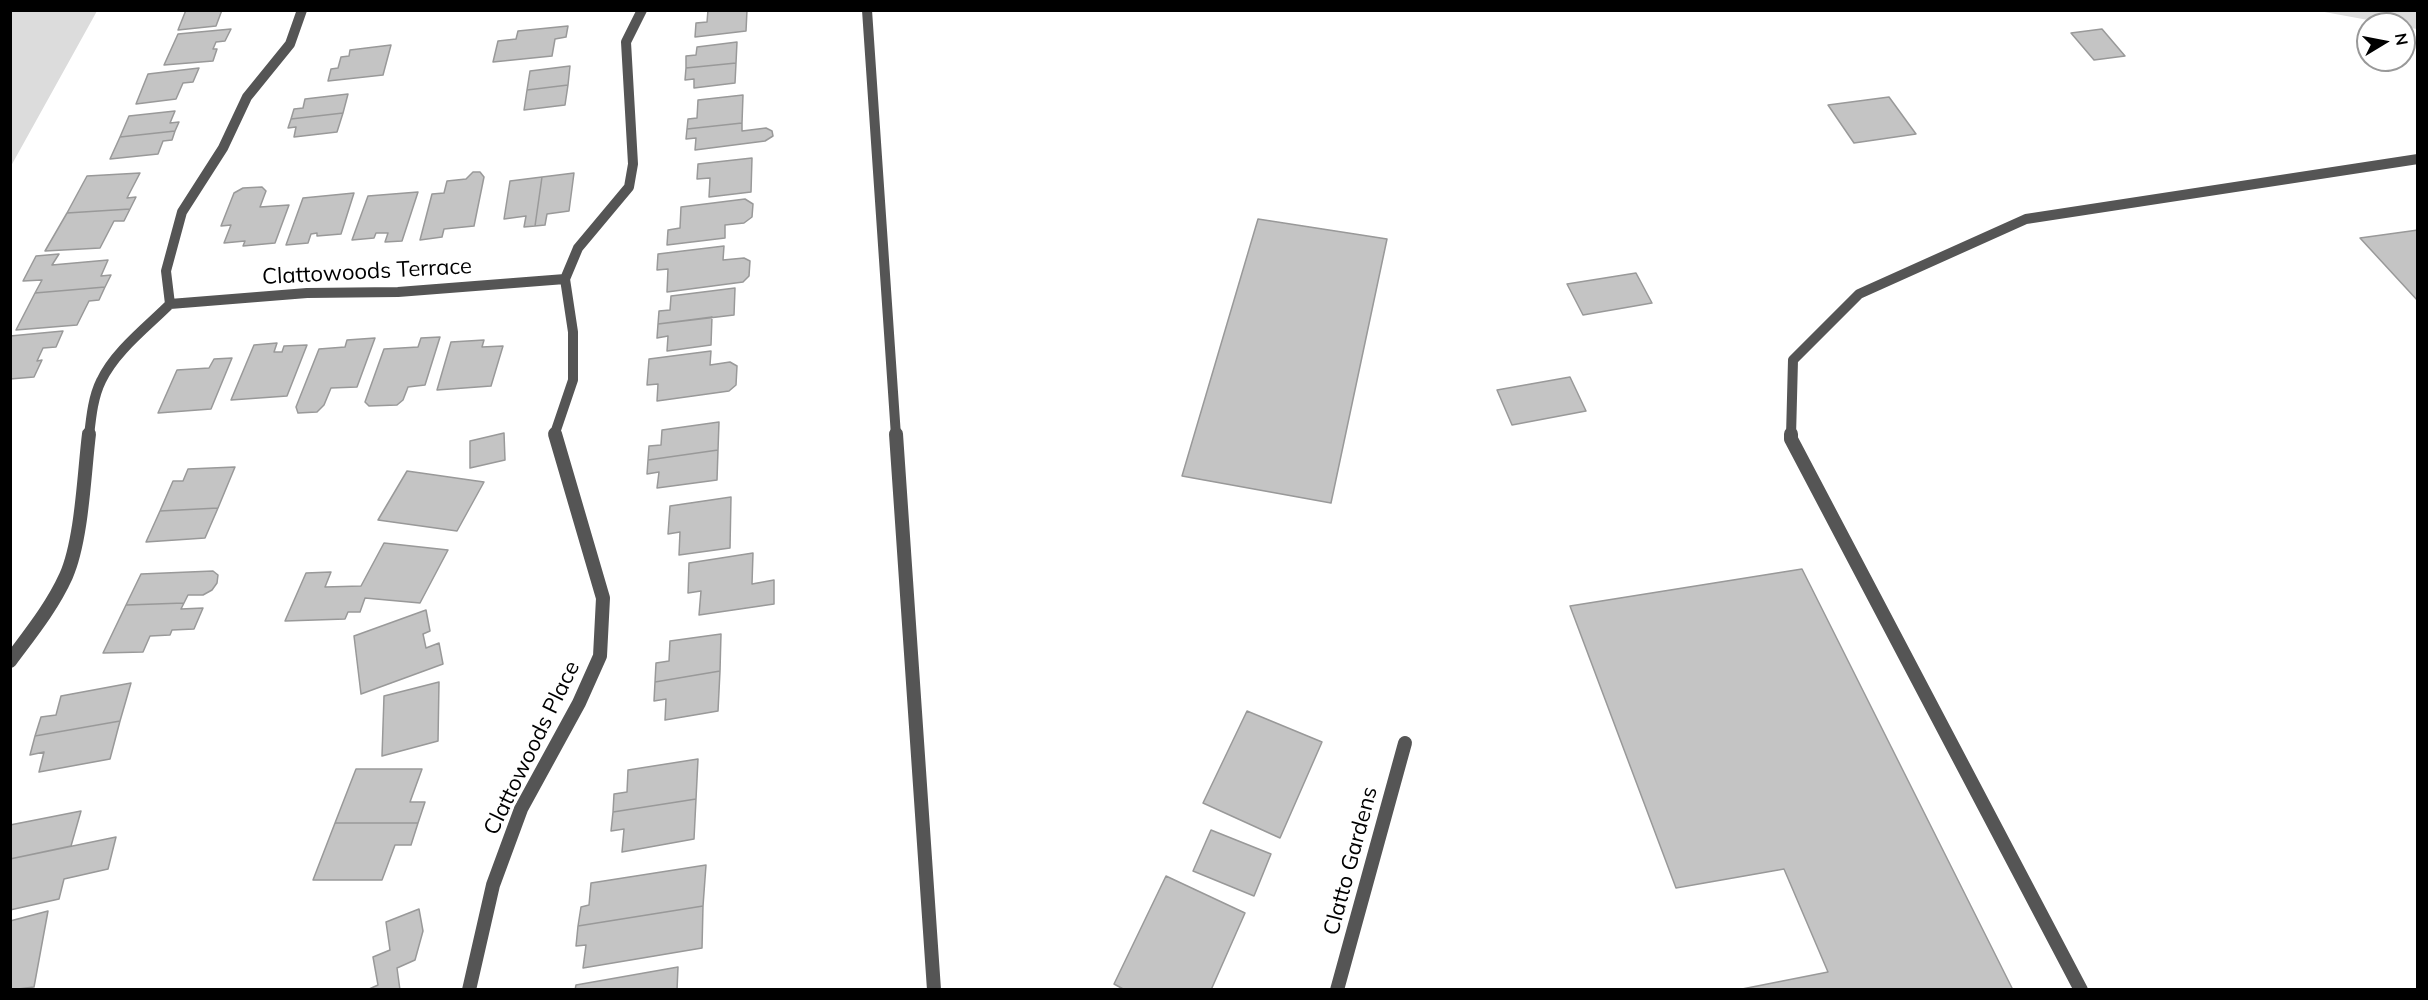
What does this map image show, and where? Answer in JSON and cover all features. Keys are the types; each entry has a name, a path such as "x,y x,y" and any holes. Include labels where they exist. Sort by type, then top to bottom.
{"street":[{"path":"10,661 48,609 67,574 75,544 92,410 101,380 124,350 170,304 166,270 182,212 222,148 247,97 290,44 302,10"},
{"path":"566,279 578,248 629,187 633,164 626,42 642,10"},
{"path":"867,10 934,990"},
{"path":"2081,990 1791,439 1793,360 1859,294 2026,219 2418,159"},
{"name":"Clattowoods Terrace","path":"170,304 307,293 398,292 566,279"},
{"name":"Clattowoods Place","path":"469,990 493,885 521,809 579,703 600,656 603,598 554,437 573,380 573,332 566,279"},
{"name":"Clatto Gardens","path":"1337,990 1406,743"}],"shaded area":[{"path":"10,11 97,11 11,166 10,166"},
{"path":"2319,11 2417,11 2417,29 2416,12 2356,12 2356,18"}],"building":[{"path":"186,10 222,10 216,26 178,30"},
{"path":"708,10 747,10 746,31 695,37 696,23 707,22"},
{"path":"568,26 566,37 555,39 552,56 493,62 498,41 516,39 518,31"},
{"path":"231,29 225,41 216,42 213,49 217,49 213,61 164,65 178,34"},
{"path":"2102,29 2125,56 2094,60 2071,33"},
{"path":"737,42 736,63 686,68 686,56 696,55 697,47"},
{"path":"391,45 383,75 328,81 331,69 338,68 341,57 349,56 350,50"},
{"path":"736,63 735,83 694,88 694,79 685,80 686,68"},
{"path":"570,66 568,85 527,90 530,71"},
{"path":"199,68 193,82 183,83 176,99 136,104 148,74"},
{"path":"568,85 565,105 524,110 527,90"},
{"path":"348,94 343,113 291,119 294,109 303,108 305,99"},
{"path":"743,95 742,123 687,129 688,119 697,118 698,100"},
{"path":"1889,97 1916,134 1854,143 1828,105"},
{"path":"175,111 170,123 179,122 175,131 120,137 129,116"},
{"path":"343,113 337,132 294,137 296,127 288,128 291,119"},
{"path":"742,123 742,131 766,128 772,131 773,136 765,141 695,150 696,138 686,139 687,129"},
{"path":"175,131 172,140 163,141 158,154 110,159 120,137"},
{"path":"752,158 751,192 709,197 710,178 697,179 698,164"},
{"path":"473,172 480,172 484,177 474,226 444,229 442,237 420,240 432,194 444,193 447,181 466,179"},
{"path":"140,173 127,198 136,197 130,209 67,213 87,176"},
{"path":"574,173 569,211 547,214 545,225 535,226 542,177"},
{"path":"542,177 535,226 524,227 526,216 504,219 510,181"},
{"path":"262,187 266,191 260,207 289,205 275,243 243,246 245,241 224,243 231,225 221,226 234,193 243,188"},
{"path":"418,192 402,241 385,242 388,233 376,233 374,238 352,240 368,196"},
{"path":"354,193 341,234 317,236 317,233 311,234 308,243 286,245 303,198"},
{"path":"745,199 753,204 752,217 744,223 725,225 725,238 667,245 668,230 680,228 681,207"},
{"path":"130,209 124,221 114,221 100,248 45,251 67,213"},
{"path":"1258,219 1387,239 1331,503 1182,476"},
{"path":"2418,230 2418,301 2360,238"},
{"path":"724,246 723,260 744,258 750,261 749,276 743,282 667,292 668,269 657,270 658,254"},
{"path":"59,254 52,265 108,260 101,276 111,275 105,287 35,293 42,280 23,281 36,256"},
{"path":"1636,273 1652,303 1583,315 1567,284"},
{"path":"105,287 99,300 89,301 77,325 16,330 35,293"},
{"path":"735,288 734,315 658,324 659,311 670,310 671,296"},
{"path":"712,317 711,345 667,351 668,336 657,338 658,324"},
{"path":"63,331 56,347 43,348 37,361 42,360 34,377 10,379 10,336"},
{"path":"440,337 425,385 408,387 403,400 397,405 369,406 365,402 384,349 418,347 421,338"},
{"path":"375,338 357,387 331,388 324,405 317,412 298,413 296,407 319,349 345,347 347,340"},
{"path":"484,340 482,347 503,346 491,386 437,390 451,342"},
{"path":"277,343 274,352 282,352 284,346 307,345 287,396 231,400 254,345"},
{"path":"711,351 710,365 730,362 737,366 736,385 729,391 657,401 658,384 647,385 649,359"},
{"path":"232,358 211,409 158,413 177,370 209,368 214,359"},
{"path":"1570,377 1586,411 1512,425 1497,390"},
{"path":"719,422 718,450 648,460 649,446 661,445 662,430"},
{"path":"504,433 505,460 470,468 470,441"},
{"path":"718,450 717,480 657,488 659,472 647,474 648,460"},
{"path":"235,467 218,508 160,511 173,481 183,481 188,469"},
{"path":"407,471 484,482 457,531 378,520"},
{"path":"731,497 730,548 679,555 680,532 668,534 670,506"},
{"path":"218,508 205,538 146,542 160,511"},
{"path":"384,543 448,550 420,603 365,598 360,612 348,612 345,619 285,621 306,573 331,572 325,587 361,586"},
{"path":"753,553 752,584 774,580 774,604 699,615 701,591 688,593 689,563"},
{"path":"1802,569 2013,990 1737,990 1828,972 1784,869 1676,888 1570,606"},
{"path":"213,571 218,575 217,583 212,590 203,595 188,595 184,603 126,605 141,574"},
{"path":"184,603 181,609 203,608 194,629 172,630 170,635 150,636 143,652 103,653 126,605"},
{"path":"426,610 430,631 423,634 426,648 439,643 443,664 361,694 354,636"},
{"path":"721,634 720,671 655,682 656,663 669,661 670,641"},
{"path":"720,671 718,711 665,720 666,699 654,701 655,682"},
{"path":"439,682 438,741 382,756 384,696"},
{"path":"131,683 120,721 35,736 41,717 56,715 61,696"},
{"path":"1247,711 1322,742 1280,838 1203,803"},
{"path":"120,721 110,759 39,772 44,752 30,755 35,736"},
{"path":"698,759 696,799 613,812 614,794 627,792 628,770"},
{"path":"356,769 422,769 410,802 425,802 418,823 335,823"},
{"path":"696,799 694,839 622,852 624,829 611,831 613,812"},
{"path":"81,811 71,846 10,859 10,825"},
{"path":"335,823 418,823 411,845 395,845 382,880 313,880"},
{"path":"1211,830 1271,854 1254,896 1193,871"},
{"path":"116,837 108,869 64,879 59,899 10,910 10,859"},
{"path":"706,865 703,906 578,926 581,907 589,905 591,883"},
{"path":"1166,876 1245,913 1211,990 1125,990 1114,984"},
{"path":"703,906 702,948 583,968 586,945 576,946 578,926"},
{"path":"419,909 423,931 415,960 397,968 400,990 367,990 378,985 373,957 390,950 386,922"},
{"path":"48,911 34,987 10,990 10,921"},
{"path":"678,967 677,990 575,990 576,985"}]}
